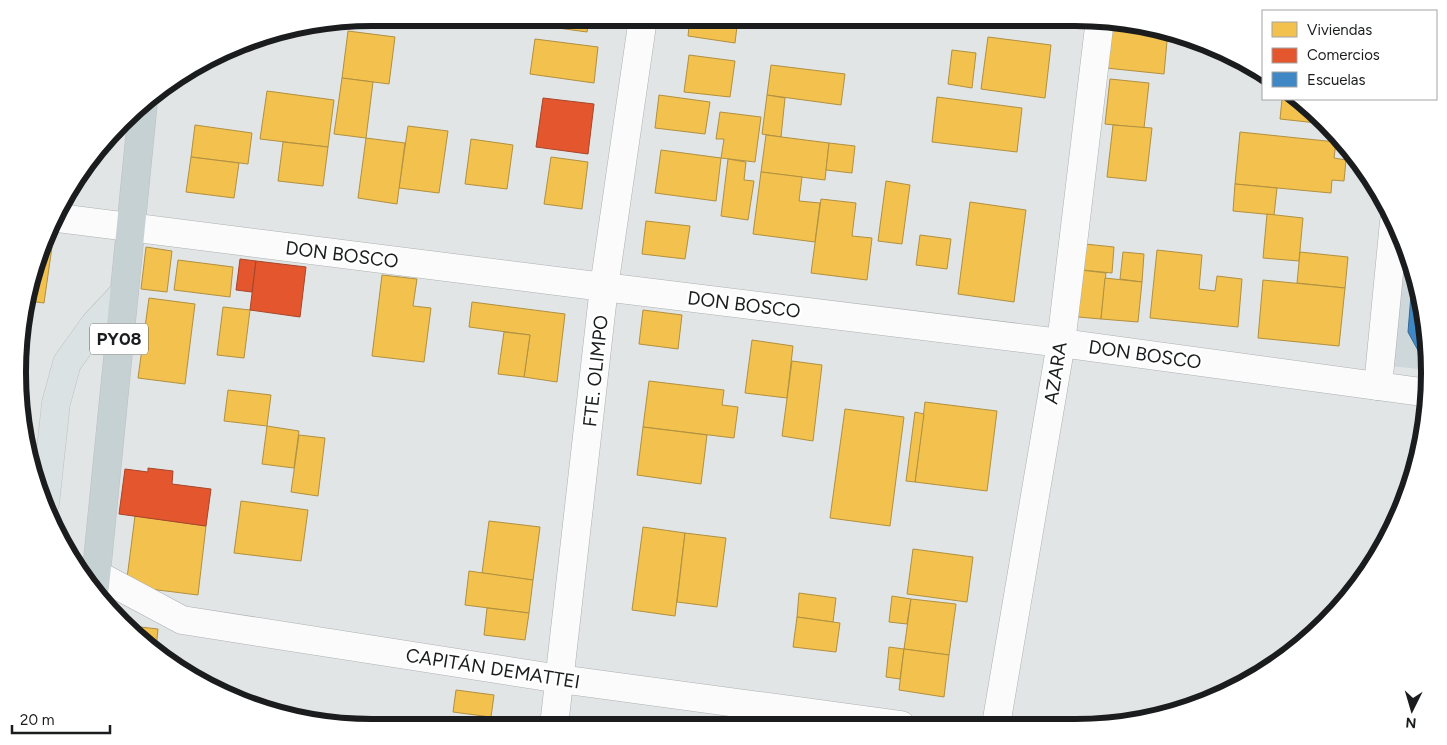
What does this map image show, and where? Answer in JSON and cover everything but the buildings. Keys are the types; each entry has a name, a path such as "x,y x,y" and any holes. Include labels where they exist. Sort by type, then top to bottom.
{"highway":[{"name":"PY08","path":"95,579 142,114"}],"main road":[{"path":"46,487 56,403 67,363 95,324 124,293"}],"street":[{"name":"FTE. OLIMPO","path":"555,719 604,287 642,26"},
{"name":"AZARA","path":"997,719 1060,342 1099,27"},
{"name":"DON BOSCO","path":"62,219 1060,342 1420,392"},
{"path":"1378,386 1393,237"},
{"name":"CAPITÁN DEMATTEI","path":"96,581 182,620 560,679 857,719"}],"shaded area":[{"path":"1400,254 1414,305 1418,327 1421,369 1390,366"}]}
